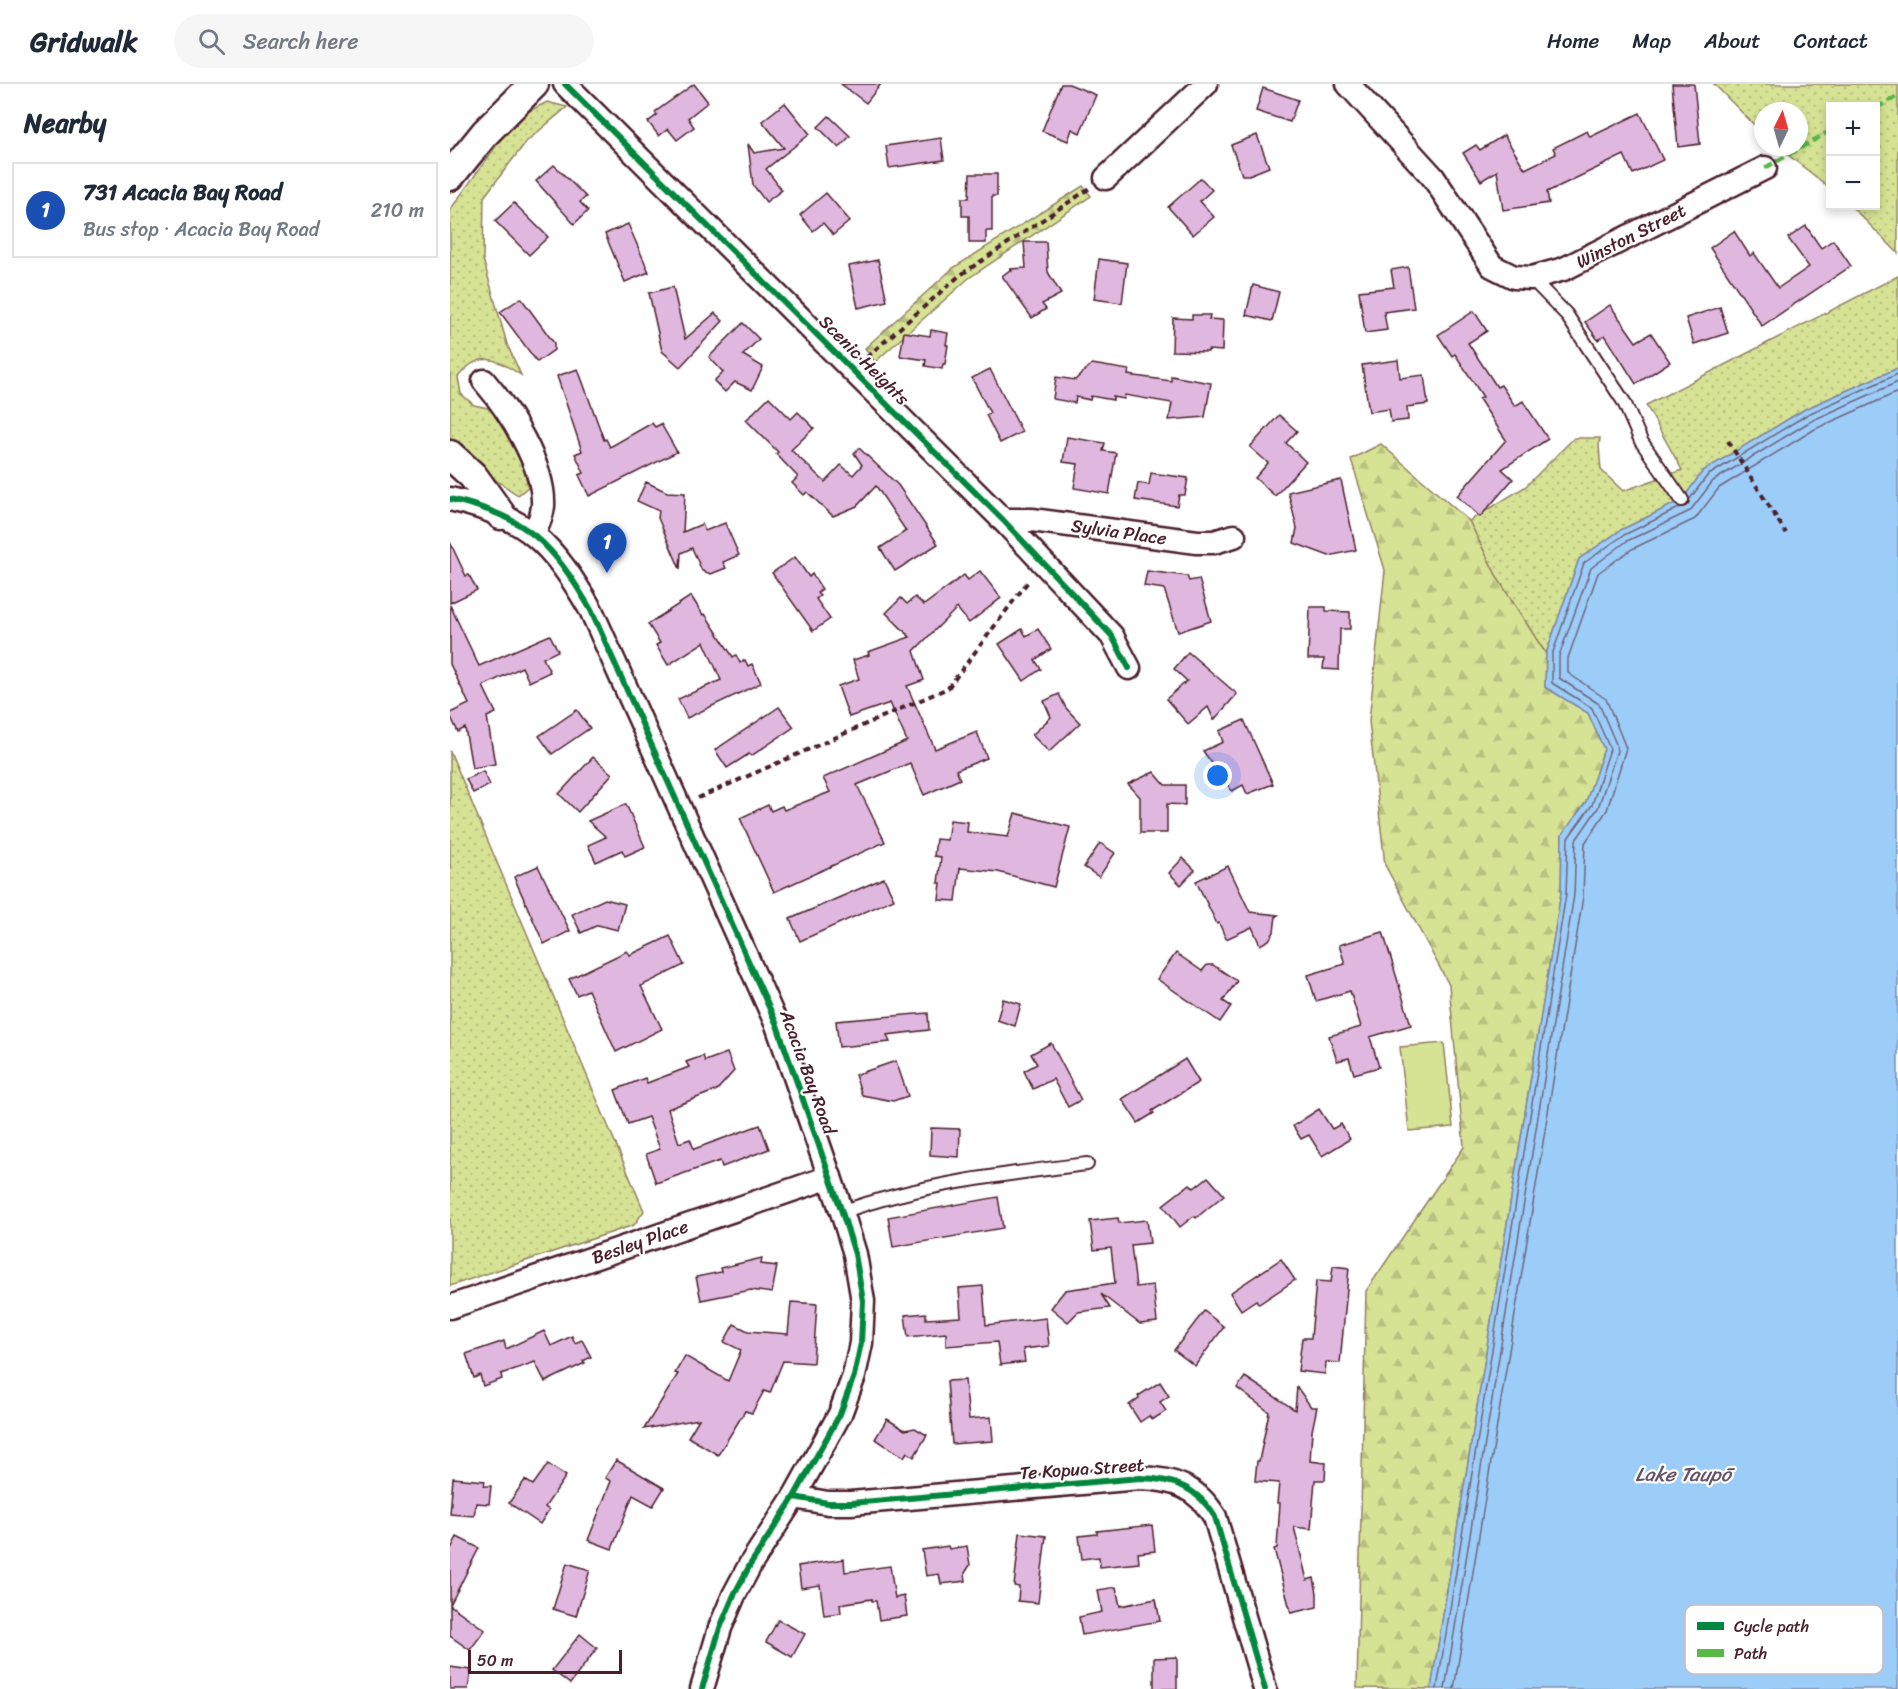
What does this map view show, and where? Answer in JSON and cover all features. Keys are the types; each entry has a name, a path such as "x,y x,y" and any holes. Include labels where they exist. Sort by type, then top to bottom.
{"street":[{"path":"450,176 485,133 534,84"},
{"name":"Scenic Heights","path":"565,84 1003,520 1112,636 1129,668"},
{"path":"1106,178 1206,84"},
{"name":"Winston Street","path":"1348,84 1433,177 1492,266 1514,277 1531,278 1564,269 1765,168"},
{"path":"484,381 512,417 541,482 543,508 534,533"},
{"path":"450,454 473,476 501,515"},
{"name":"Acacia Bay Road","path":"450,499 501,515 534,533 565,567 591,610 777,1025 855,1254 863,1301 861,1343 854,1376 840,1414 794,1497 750,1565 734,1595 720,1628 702,1689"},
{"name":"Sylvia Place","path":"1003,520 1032,520 1197,542 1214,542 1234,536"},
{"name":"Besley Place","path":"450,1307 830,1177"},
{"name":"Te Kopua Street","path":"794,1497 828,1503 851,1503 1140,1478 1172,1481 1198,1495 1215,1517 1265,1689"}],"lane":[{"path":"1531,278 1566,314 1624,402 1641,441 1682,500"},
{"path":"842,1212 863,1204 929,1188 1087,1164"}],"path":[{"path":"852,369 958,276 1106,178"},
{"path":"1728,441 1786,533"},
{"path":"680,805 948,688 1042,561"}],"green space":[{"path":"1714,84 1898,84 1898,253 1855,210 1880,210 1880,102 1826,102 1826,185 1789,156 1808,156 1808,102 1754,102 1754,125"},
{"path":"547,102 567,107 526,142 484,197 483,259 507,344 521,375 496,361 481,360 466,368 458,377 461,394 474,405 488,408 500,419 529,470 528,487 518,495 463,458 450,438 450,210 517,117"},
{"path":"1083,186 1091,196 969,278 875,362 865,348 953,268"},
{"path":"1898,276 1898,368 1805,409 1703,471 1682,500 1621,530 1579,559 1546,654 1498,579 1469,521 1525,487 1574,438 1600,438 1601,470 1623,491 1682,470 1646,405"},
{"path":"1381,444 1469,521 1498,579 1546,654 1545,687 1588,713 1604,749 1586,802 1562,836 1561,893 1431,1689 1357,1688 1366,1291 1464,1147 1449,985 1385,865 1369,721 1385,570 1351,459"},
{"path":"450,751 644,1211 634,1225 450,1286"},
{"path":"1444,1043 1453,1127 1409,1131 1400,1047"}],"water":[{"name":"Lake Taupō","path":"1898,368 1898,1689 1431,1689 1561,893 1562,835 1586,802 1604,749 1588,713 1545,687 1546,654 1579,559 1621,530 1682,500 1703,471 1805,409"}],"building":[{"path":"694,84 708,102 688,118 694,127 677,140 668,129 659,136 648,122 657,115 655,112"},
{"path":"841,84 881,84 866,103"},
{"path":"1061,84 1069,84 1096,95 1080,133 1072,129 1068,141 1042,131"},
{"path":"1672,84 1694,84 1700,144 1678,147"},
{"path":"1263,88 1298,100 1290,122 1256,111"},
{"path":"785,103 810,134 766,169 782,190 766,202 753,185 748,144 754,153 784,148 762,121"},
{"path":"1640,113 1663,160 1633,174 1624,155 1547,192 1549,203 1503,210 1497,171 1481,181 1463,153 1476,145 1480,150 1504,135 1525,169 1556,154 1553,148 1587,131 1590,137"},
{"path":"829,116 850,136 839,148 818,127"},
{"path":"1257,135 1269,167 1249,175 1242,175 1231,145"},
{"path":"941,138 944,160 889,168 886,146"},
{"path":"554,165 586,197 580,202 588,211 574,224 536,181"},
{"path":"970,174 997,174 997,196 992,196 992,231 986,231 986,243 969,243 969,216 962,216 962,198 969,198"},
{"path":"1201,178 1212,190 1200,201 1214,217 1193,235 1168,207"},
{"path":"826,193 850,221 833,235 823,223 813,231 800,215"},
{"path":"514,203 548,237 529,255 495,221"},
{"path":"628,224 649,272 625,282 605,234"},
{"path":"1806,226 1821,248 1833,240 1851,266 1762,326 1710,248 1734,231 1750,256 1754,253 1778,288 1809,267 1788,238"},
{"path":"1024,242 1046,242 1048,272 1061,294 1042,304 1046,309 1032,318 1002,276 1010,270 1012,272 1011,269 1026,268"},
{"path":"1099,259 1127,263 1122,303 1094,299"},
{"path":"878,260 887,301 858,308 849,266"},
{"path":"1408,267 1414,308 1384,312 1387,330 1365,333 1359,291 1394,287 1391,270"},
{"path":"1253,285 1279,292 1272,321 1246,315"},
{"path":"673,287 685,339 715,313 723,321 680,367 662,351 649,293"},
{"path":"521,298 554,343 554,350 537,362 500,312"},
{"path":"1610,305 1636,342 1651,333 1670,362 1636,384 1605,335 1598,340 1585,322"},
{"path":"1720,307 1728,333 1694,344 1686,318"},
{"path":"1474,311 1487,331 1468,343 1497,387 1501,385 1515,406 1523,401 1548,439 1502,469 1513,479 1480,517 1457,496 1506,440 1479,399 1483,397 1455,354 1452,356 1438,335"},
{"path":"1192,315 1210,315 1209,319 1223,320 1222,351 1172,351 1173,318 1192,319"},
{"path":"743,323 759,339 743,355 763,367 752,390 735,382 725,392 714,381 723,372 709,357"},
{"path":"931,330 948,333 945,364 942,369 925,366 926,360 900,356 904,332 930,336"},
{"path":"1398,360 1400,378 1424,375 1428,404 1407,407 1408,420 1391,422 1389,409 1369,412 1362,365"},
{"path":"1092,364 1129,370 1128,375 1171,381 1171,376 1211,383 1205,417 1169,420 1172,403 1125,395 1124,399 1113,397 1113,400 1091,396 1090,400 1076,397 1075,403 1053,399 1056,377 1075,380"},
{"path":"578,369 604,440 606,439 610,447 652,423 655,427 661,424 677,452 589,496 579,475 584,473 575,454 582,451 557,376"},
{"path":"990,369 1022,432 1000,443 986,415 990,413 972,378"},
{"path":"769,397 791,419 798,412 814,428 791,450 825,482 841,465 853,475 862,465 854,453 859,448 898,485 938,544 895,571 880,548 906,531 876,486 857,506 833,516 807,492 804,495 792,483 798,477 776,454 778,452 746,420"},
{"path":"1279,415 1297,431 1286,443 1306,462 1275,496 1255,478 1268,463 1250,447"},
{"path":"1067,437 1105,443 1103,451 1116,453 1109,494 1074,488 1078,464 1063,462"},
{"path":"1151,473 1188,478 1185,495 1179,495 1177,506 1135,500 1138,483 1149,485"},
{"path":"1341,480 1356,550 1329,556 1294,543 1297,528 1288,492"},
{"path":"646,482 667,492 685,493 683,532 702,524 705,531 725,523 739,555 723,562 726,568 711,574 702,571 692,548 681,553 680,569 658,518 659,511 637,501"},
{"path":"450,542 466,576 469,575 477,590 450,603"},
{"path":"795,557 809,577 812,574 822,589 817,593 820,596 816,599 830,619 813,631 772,573"},
{"path":"980,571 1001,598 969,623 957,608 914,651 924,680 907,686 935,749 977,732 987,758 956,770 960,779 924,795 910,763 857,785 885,842 774,892 740,818 768,805 771,811 782,806 784,810 830,792 823,778 907,741 890,703 849,717 838,686 859,679 853,660 869,655 868,652 910,637 886,613 901,598 907,604 915,597 924,605 964,575 968,580"},
{"path":"1147,571 1187,576 1189,581 1199,579 1211,621 1178,632 1164,589 1144,586"},
{"path":"691,596 733,657 736,655 740,663 745,660 748,666 752,664 761,683 687,718 678,699 721,680 704,642 668,665 656,645 660,643 648,624"},
{"path":"450,605 479,666 550,635 558,651 543,658 550,672 529,682 522,667 483,686 496,713 487,717 495,764 472,768 465,728 458,732 450,715 469,704 450,664"},
{"path":"1310,607 1326,607 1326,611 1350,612 1350,629 1340,629 1339,670 1323,669 1324,659 1308,659"},
{"path":"1022,629 1026,636 1038,629 1051,649 1035,660 1041,669 1024,681 999,644"},
{"path":"1188,652 1237,694 1214,720 1208,707 1188,724 1166,699 1187,681 1174,669"},
{"path":"1059,694 1066,708 1080,723 1049,752 1032,735 1051,717 1044,701"},
{"path":"779,707 794,727 751,756 749,754 727,768 715,750"},
{"path":"577,710 590,728 552,754 539,736"},
{"path":"1244,720 1273,784 1247,794 1243,785 1232,791 1203,751 1223,742 1219,731"},
{"path":"593,757 612,774 578,812 559,794"},
{"path":"483,771 490,785 473,793 466,779"},
{"path":"1154,772 1165,785 1185,785 1185,805 1167,804 1167,833 1140,833 1140,797 1128,784"},
{"path":"626,804 645,847 625,856 622,850 596,862 588,845 606,837 588,821"},
{"path":"1015,813 1070,827 1054,887 998,872 960,868 956,901 939,900 941,857 934,856 936,839 947,840 950,820 968,822 967,832 1008,837"},
{"path":"1100,843 1115,853 1099,877 1084,867"},
{"path":"1183,858 1195,870 1181,885 1169,873"},
{"path":"538,866 570,931 544,944 514,877"},
{"path":"1228,866 1250,912 1278,915 1274,932 1269,940 1260,945 1252,927 1226,939 1196,881"},
{"path":"884,878 894,899 800,941 790,919"},
{"path":"605,899 625,904 618,930 598,925 581,933 572,914"},
{"path":"1383,932 1411,1025 1370,1037 1379,1067 1354,1074 1349,1058 1337,1061 1329,1036 1361,1027 1350,991 1316,1001 1308,975 1345,964 1339,945"},
{"path":"670,936 684,965 641,986 662,1029 616,1052 588,990 577,995 569,979 627,951 630,955"},
{"path":"1176,953 1202,971 1207,965 1213,965 1237,981 1223,1001 1231,1006 1220,1022 1157,979"},
{"path":"1003,999 1021,1004 1015,1026 997,1020"},
{"path":"928,1013 929,1030 887,1035 890,1042 839,1047 836,1021"},
{"path":"1051,1043 1081,1100 1068,1107 1053,1079 1033,1089 1024,1071 1037,1064 1031,1054"},
{"path":"727,1053 734,1071 717,1090 668,1109 679,1143 690,1139 694,1149 760,1125 769,1149 722,1167 720,1161 656,1183 646,1154 660,1149 648,1117 628,1124 615,1090 645,1078 647,1083 689,1067 686,1062 703,1056 705,1061"},
{"path":"1185,1059 1199,1082 1152,1111 1154,1113 1138,1123 1122,1099"},
{"path":"896,1061 908,1096 893,1101 862,1095 855,1075"},
{"path":"1319,1109 1332,1129 1341,1124 1350,1139 1322,1156 1309,1135 1301,1139 1293,1126"},
{"path":"931,1128 960,1129 959,1157 930,1155"},
{"path":"1208,1177 1224,1195 1196,1218 1194,1216 1180,1227 1163,1205 1190,1184 1194,1188"},
{"path":"998,1197 1003,1228 893,1247 888,1217"},
{"path":"1118,1218 1119,1223 1147,1220 1150,1243 1131,1245 1136,1287 1153,1285 1157,1322 1140,1324 1101,1294 1110,1308 1078,1312 1068,1322 1051,1308 1065,1290 1115,1283 1111,1248 1094,1250 1090,1221"},
{"path":"762,1258 761,1264 777,1266 772,1293 751,1290 701,1300 696,1277 721,1272 720,1268"},
{"path":"1281,1259 1295,1280 1259,1304 1256,1300 1241,1310 1230,1293"},
{"path":"1333,1266 1349,1268 1340,1363 1326,1362 1325,1374 1298,1371 1302,1338 1311,1338 1316,1281 1331,1282"},
{"path":"983,1286 986,1325 1046,1318 1049,1346 1023,1349 1025,1362 1000,1365 997,1342 946,1346 946,1333 908,1337 905,1315 926,1313 926,1319 961,1317 959,1288"},
{"path":"791,1302 817,1304 813,1363 783,1361 770,1393 764,1391 752,1413 745,1411 718,1455 688,1437 699,1419 644,1429 678,1374 675,1373 685,1356 728,1381 741,1350 724,1342 734,1324 748,1331 788,1334"},
{"path":"1204,1311 1224,1327 1195,1366 1174,1350"},
{"path":"544,1331 551,1346 572,1336 575,1343 582,1340 591,1357 583,1361 585,1363 545,1382 535,1362 501,1374 502,1379 483,1386 480,1375 474,1378 466,1354 504,1341 506,1349"},
{"path":"1245,1377 1295,1410 1297,1387 1311,1407 1317,1407 1312,1431 1310,1461 1326,1463 1325,1480 1315,1480 1311,1529 1294,1527 1307,1580 1314,1578 1317,1607 1291,1613 1274,1549 1277,1548 1279,1483 1255,1481 1257,1461 1259,1461 1269,1412 1237,1388"},
{"path":"965,1380 969,1419 991,1417 993,1441 952,1444 947,1381"},
{"path":"1160,1382 1169,1396 1160,1402 1166,1411 1152,1420 1149,1416 1140,1422 1129,1405 1139,1398 1138,1396"},
{"path":"887,1419 905,1430 915,1428 927,1435 914,1457 907,1452 904,1457 875,1439"},
{"path":"616,1460 664,1488 653,1506 633,1495 612,1549 588,1540 611,1481 605,1478"},
{"path":"548,1464 566,1476 545,1507 549,1510 540,1524 509,1503 525,1480 533,1485"},
{"path":"453,1478 485,1481 484,1486 491,1486 489,1504 476,1503 474,1516 450,1514"},
{"path":"1152,1525 1155,1551 1138,1553 1139,1563 1100,1567 1099,1557 1082,1559 1079,1536 1097,1534 1097,1531"},
{"path":"1020,1533 1046,1536 1038,1603 1018,1601 1019,1587 1014,1586"},
{"path":"457,1537 479,1548 450,1605 450,1551"},
{"path":"948,1546 949,1549 967,1546 970,1565 965,1573 966,1581 941,1584 939,1574 926,1576 922,1550"},
{"path":"844,1559 845,1572 890,1566 895,1598 904,1596 907,1616 879,1620 876,1601 872,1599 840,1604 841,1613 824,1615 820,1585 801,1588 798,1566"},
{"path":"567,1563 590,1570 576,1616 553,1609"},
{"path":"1116,1587 1120,1606 1156,1599 1160,1621 1082,1635 1079,1617 1102,1612 1098,1590"},
{"path":"450,1605 485,1630 470,1650 450,1636"},
{"path":"778,1620 805,1634 792,1657 766,1642"},
{"path":"580,1634 597,1648 570,1684 552,1670"},
{"path":"1177,1657 1177,1689 1154,1689 1154,1658"},
{"path":"450,1667 471,1670 468,1689 450,1689"}],"marked path":[{"path":"1880,106 1898,96"},
{"path":"1765,168 1826,133"}],"cycle path":[{"path":"565,84 1003,520 1112,636 1129,668"},
{"path":"450,499 499,515 519,524 535,536 563,567 591,610 777,1025 855,1254 863,1301 861,1343 854,1376 840,1414 794,1497 750,1565 734,1595 720,1628 702,1689"},
{"path":"794,1497 828,1503 851,1503 1140,1478 1164,1480 1184,1487 1200,1498 1215,1517 1265,1689"}],"place":[{"name":"731 Acacia Bay Road","path":"607,573"}]}
